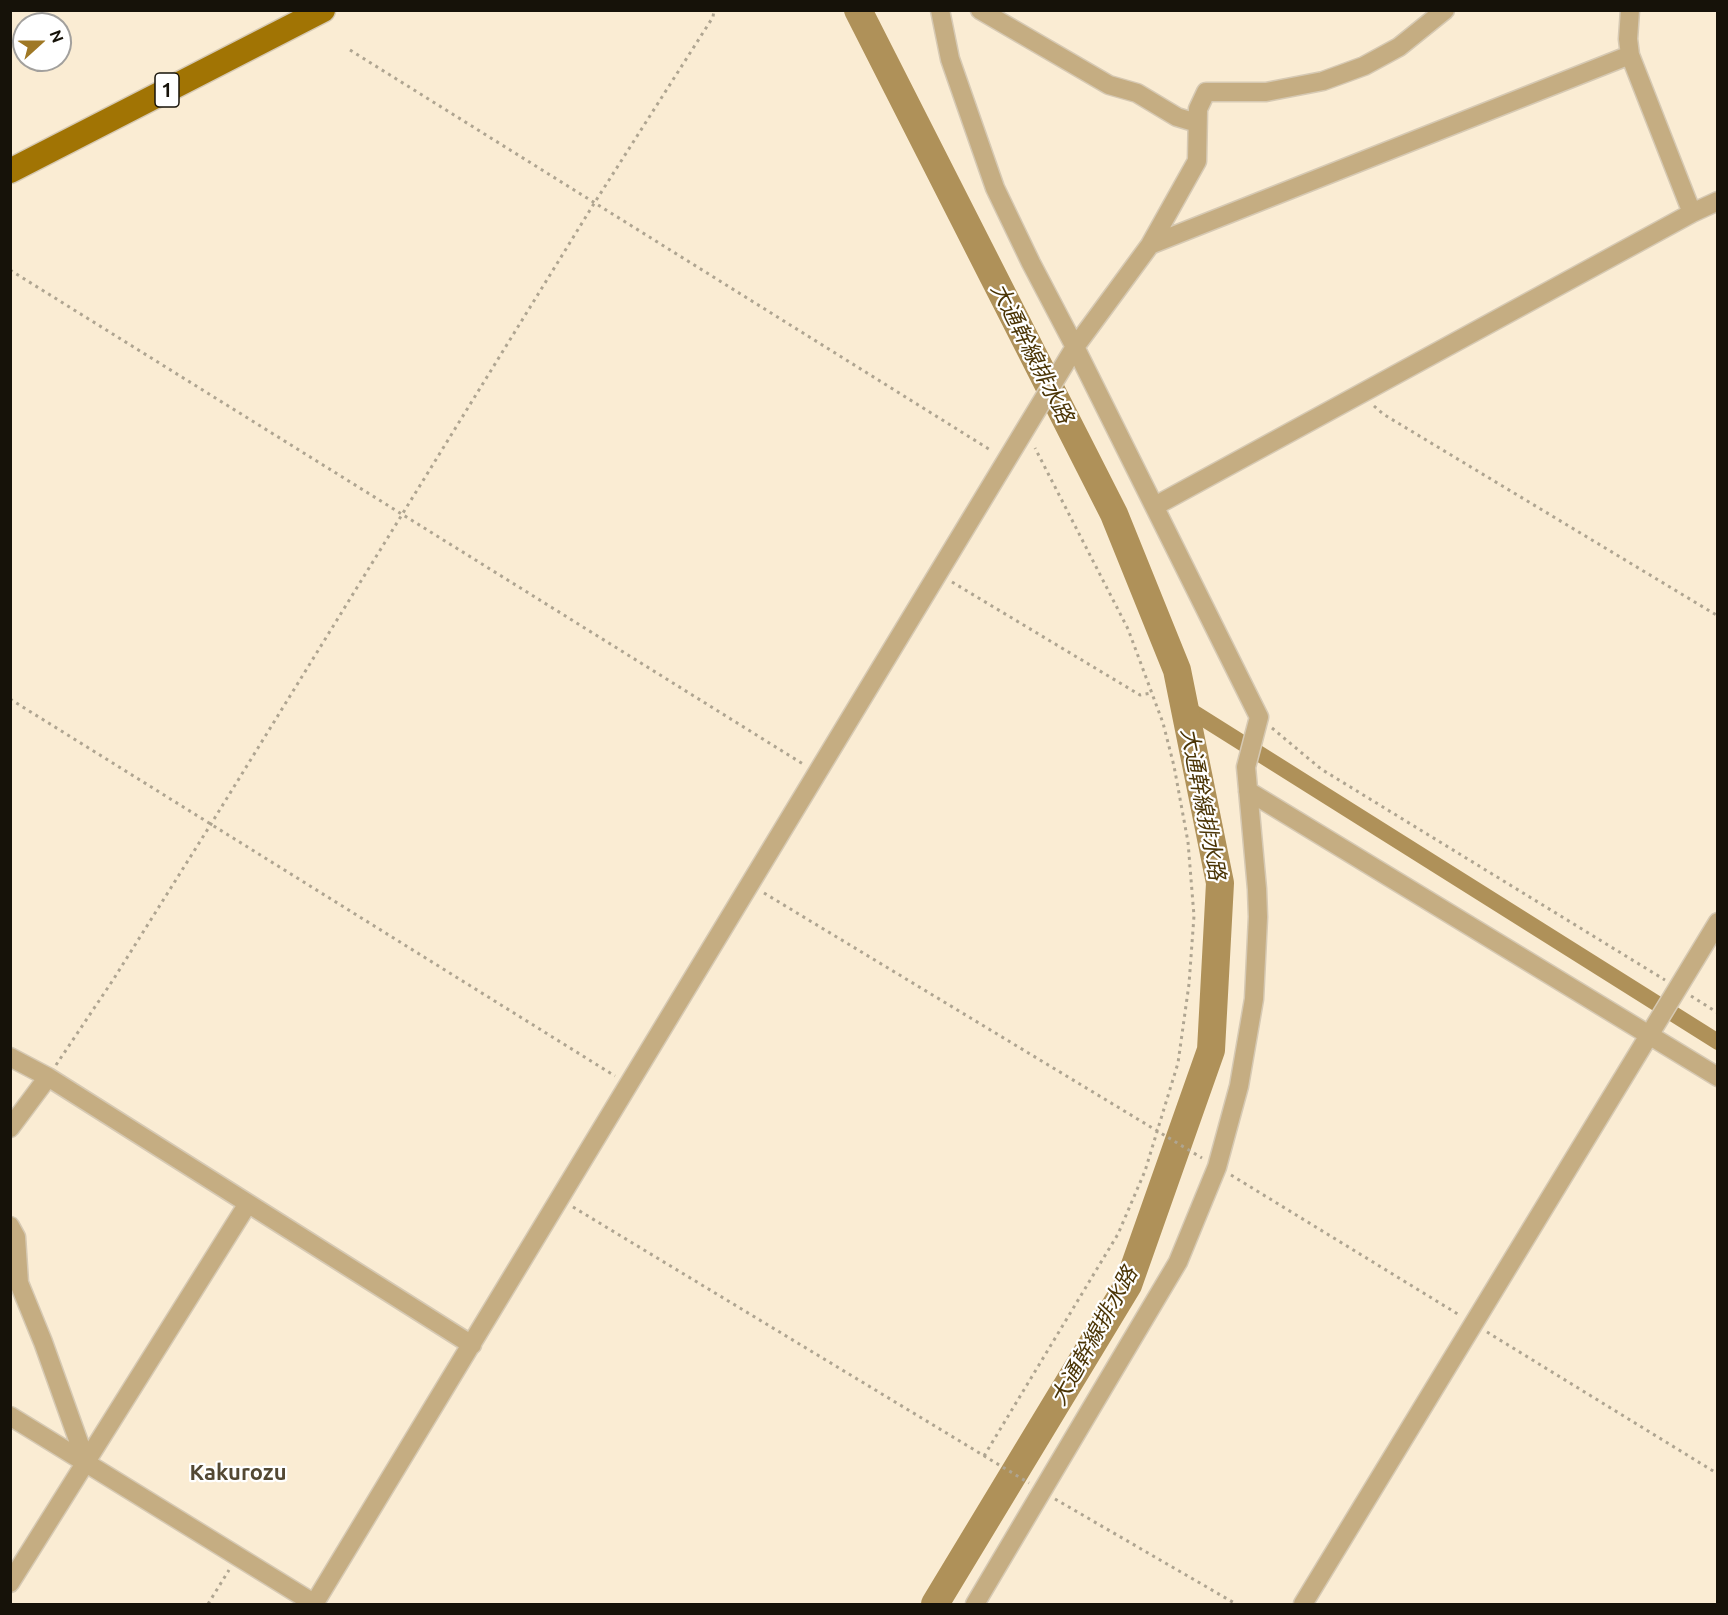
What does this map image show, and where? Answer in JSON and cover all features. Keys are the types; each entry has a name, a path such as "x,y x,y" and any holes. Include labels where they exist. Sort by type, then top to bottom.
{"main road":[{"name":"1","path":"10,171 323,10"}],"street":[{"path":"940,10 950,59 995,188 1072,353 1155,506 1258,722 1246,767 1258,917 1254,999 1239,1086 1217,1167 1178,1262 1038,1489 975,1605"},
{"path":"980,10 1109,85 1137,93 1177,117 1197,123"},
{"path":"10,1416 315,1604 1072,353 1150,245 1197,160 1198,108 1206,92 1266,92 1323,81 1364,66 1399,47 1445,10"},
{"path":"1630,10 1628,39 1630,55 1692,213"},
{"path":"1150,245 1630,55"},
{"path":"1155,506 1692,213 1718,201"},
{"path":"1248,790 1652,1031 1718,1077"},
{"path":"1303,1605 1718,922"},
{"path":"10,1057 48,1077 247,1205 472,1345"},
{"path":"10,1128 48,1077"},
{"path":"10,1583 247,1205"},
{"path":"10,1226 16,1237 19,1283 86,1462"}],"path":[{"path":"48,1077 113,980 211,824 595,202 713,17 714,10"},
{"path":"350,50 1007,460"},
{"path":"10,270 818,773"},
{"path":"1361,394 1383,414 1718,616"},
{"path":"984,1456 1118,1234 1145,1172 1178,1063 1189,984 1194,916 1188,842 1174,766 1163,723 1128,629 1027,428"},
{"path":"938,573 1140,695 1151,693"},
{"path":"10,699 630,1084"},
{"path":"1258,722 1321,769 1651,970 1676,991 1718,1012"},
{"path":"749,884 1209,1163"},
{"path":"561,1200 1038,1489 1236,1605"},
{"path":"208,1605 238,1556"}],"waterway":[{"name":"大通幹線排水路","path":"858,10 1114,514 1177,670 1220,883 1211,1050 1128,1285 935,1604"},
{"path":"1185,707 1718,1042"}],"district":[{"name":"Kakurozu","path":"238,1473"}]}
